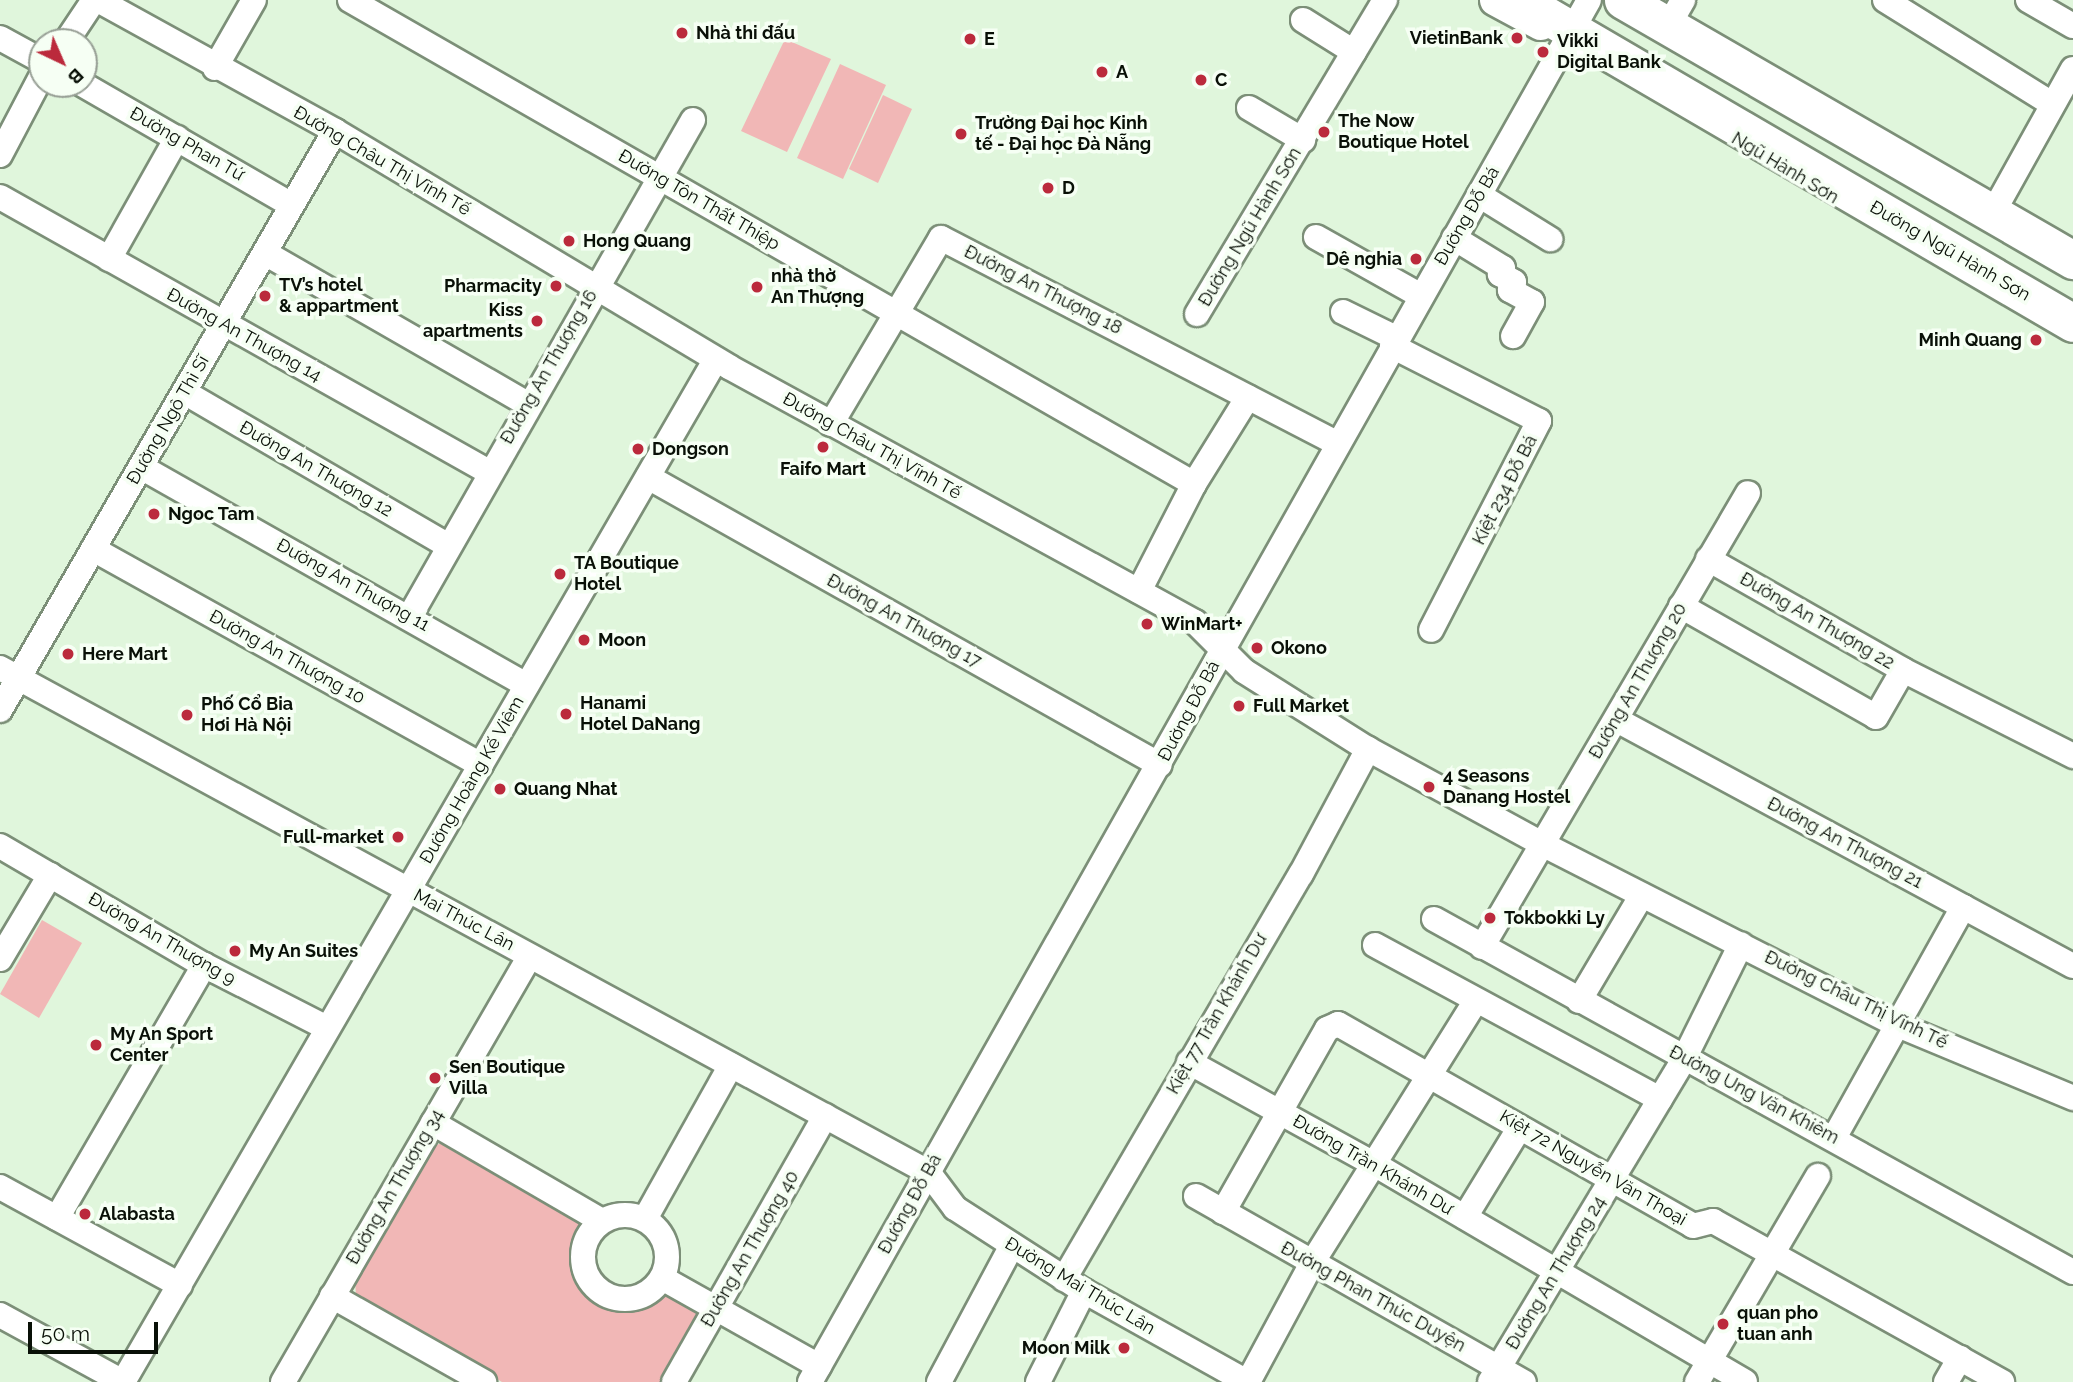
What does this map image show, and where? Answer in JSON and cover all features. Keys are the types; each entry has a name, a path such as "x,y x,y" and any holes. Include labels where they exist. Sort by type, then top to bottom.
{"highway":[{"path":"1623,0 2073,260"},
{"name":"Đường Ngũ Hành Sơn","path":"1528,5 1577,23 2073,323"}],"main road":[{"name":"Ngũ Hành Sơn","path":"1496,0 1577,23 2073,337"},
{"path":"1670,5 2073,243"}],"street":[{"path":"76,28 96,0"},
{"name":"Đường Châu Thị Vĩnh Tế","path":"96,0 215,68 335,131 716,359 1195,622 1244,671 1368,749 1544,845 1898,1025 2073,1098"},
{"path":"215,68 254,0"},
{"name":"Đường Tôn Thất Thiệp","path":"350,0 1194,484"},
{"name":"Đường Ngũ Hành Sơn","path":"1197,313 1385,0"},
{"path":"1885,0 2052,104"},
{"path":"2028,0 2073,26"},
{"path":"1303,20 1354,52"},
{"name":"Đường Đỗ Bá","path":"815,1374 1160,765 1336,443 1577,23"},
{"path":"0,38 28,53"},
{"path":"2000,200 2052,104 2071,79"},
{"name":"Đường Phan Tứ","path":"98,93 292,205"},
{"path":"0,155 30,98"},
{"name":"Đường Ngũ Hành Sơn","path":"1249,108 1303,140"},
{"name":"Đường An Thượng 16","path":"411,616 594,286 662,178 693,120"},
{"name":"Đường Ngô Thì Sĩ","path":"0,710 9,673 93,549 335,131"},
{"path":"109,259 177,138"},
{"path":"1479,195 1550,239"},
{"name":"Đường An Thượng 14","path":"0,197 489,472"},
{"path":"1316,237 1421,296"},
{"name":"Đường An Thượng 18","path":"831,424 941,238 1336,443"},
{"path":"1454,239 1503,268 1500,274 1514,282 1510,289 1532,302 1513,336"},
{"path":"265,253 528,404"},
{"path":"1343,313 1394,342"},
{"name":"Kiệt 234 Đỗ Bá","path":"1394,342 1539,422 1431,630"},
{"name":"Đường Hoàng Kế Viêm","path":"123,1382 716,359"},
{"name":"Đường An Thượng 12","path":"184,392 449,546"},
{"path":"1139,592 1194,484 1248,397"},
{"name":"Đường An Thượng 11","path":"141,467 411,616 527,685"},
{"name":"Đường An Thượng 17","path":"648,477 1160,765"},
{"name":"Đường An Thượng 20","path":"1482,947 1748,493"},
{"name":"Đường An Thượng 10","path":"93,549 481,765"},
{"name":"Đường An Thượng 22","path":"1681,606 1876,717 1903,670 1708,559"},
{"path":"1903,670 2073,756"},
{"name":"Mai Thúc Lân","path":"9,673 928,1172"},
{"name":"Đường An Thượng 21","path":"1616,720 2073,966"},
{"name":"Kiệt 77 Trần Khánh Dư","path":"1038,1382 1074,1285 1189,1062 1301,874 1368,749"},
{"name":"Đường An Thượng 9","path":"0,846 204,965 327,1028"},
{"path":"0,959 50,875"},
{"path":"1579,1001 1642,895"},
{"path":"1834,1138 1963,907"},
{"name":"Đường Ung Văn Khiêm","path":"1434,919 2073,1272"},
{"name":"Đường An Thượng 24","path":"1494,1375 1559,1271 1684,1059 1741,944"},
{"path":"1375,945 1660,1099"},
{"name":"Đường An Thượng 34","path":"283,1382 530,956"},
{"path":"57,1218 204,965"},
{"path":"1248,1382 1311,1263 1476,1001"},
{"name":"Đường Trần Khánh Dư","path":"1223,1212 1332,1025"},
{"name":"Kiệt 72 Nguyễn Văn Thoại","path":"1332,1025 1614,1178 1693,1226 1713,1221 2002,1382"},
{"name":"Đường Trần Khánh Dư","path":"1189,1062 1374,1164 1559,1271 1703,1372 1745,1382"},
{"path":"645,1219 731,1065"},
{"name":"Đường An Thượng 40","path":"674,1382 825,1116"},
{"path":"433,1123 602,1222"},
{"name":"Đường Trần Khánh Dư","path":"1465,1217 1520,1126"},
{"name":"Đường Mai Thúc Lân","path":"928,1172 955,1208 1074,1285 1248,1382"},
{"path":"1703,1372 1776,1254 1818,1176"},
{"path":"0,1187 180,1284"},
{"name":"Đường Phan Thúc Duyện","path":"1196,1196 1494,1375 1524,1382"},
{"path":"623,1214 645,1219 664,1238 667,1266 662,1278 641,1296 614,1298 601,1292 591,1282 583,1257 592,1231 602,1222 623,1214"},
{"path":"939,1382 1012,1245"},
{"path":"662,1278 716,1309 815,1374"},
{"path":"332,1296 484,1382"},
{"path":"0,1315 123,1382"},
{"path":"1945,1382 1960,1358"}],"shaded area":[{"path":"785,39 831,59 787,152 741,131"},
{"path":"840,64 886,85 843,179 797,158"},
{"path":"883,95 912,109 878,183 849,169"},
{"path":"42,920 82,943 39,1018 0,994"},
{"path":"443,1142 581,1214 574,1255 578,1275 593,1295 613,1307 630,1308 671,1295 695,1306 701,1319 663,1382 502,1382 356,1297 355,1279 431,1148"}],"place":[{"name":"Nhà thi đấu","path":"682,33"},
{"name":"VietinBank","path":"1517,38"},
{"name":"E","path":"970,39"},
{"name":"Vikki Digital Bank","path":"1543,52"},
{"name":"A","path":"1102,72"},
{"name":"C","path":"1201,80"},
{"name":"The Now Boutique Hotel","path":"1324,132"},
{"name":"Trường Đại học Kinh tế - Đại học Đà Nẵng","path":"961,134"},
{"name":"D","path":"1048,188"},
{"name":"Hong Quang","path":"569,241"},
{"name":"Dê nghia","path":"1416,259"},
{"name":"Pharmacity","path":"556,286"},
{"name":"nhà thờ An Thượng","path":"757,287"},
{"name":"TV’s hotel & appartment","path":"265,296"},
{"name":"Kiss apartments","path":"537,321"},
{"name":"Minh Quang","path":"2036,340"},
{"name":"Faifo Mart","path":"823,447"},
{"name":"Dongson","path":"638,449"},
{"name":"Ngoc Tam","path":"154,514"},
{"name":"TA Boutique Hotel","path":"560,574"},
{"name":"WinMart+","path":"1147,624"},
{"name":"Moon","path":"584,640"},
{"name":"Okono","path":"1257,648"},
{"name":"Here Mart","path":"68,654"},
{"name":"Full Market","path":"1239,706"},
{"name":"Hanami Hotel DaNang","path":"566,714"},
{"name":"Phố Cổ Bia Hơi Hà Nội","path":"187,715"},
{"name":"4 Seasons Danang Hostel","path":"1429,787"},
{"name":"Quang Nhat","path":"500,789"},
{"name":"Full-market","path":"398,837"},
{"name":"Tokbokki Ly","path":"1490,918"},
{"name":"My An Suites","path":"235,951"},
{"name":"My An Sport Center","path":"96,1045"},
{"name":"Sen Boutique Villa","path":"435,1078"},
{"name":"Alabasta","path":"85,1214"},
{"name":"quan pho tuan anh","path":"1723,1324"},
{"name":"Moon Milk","path":"1124,1348"}]}
